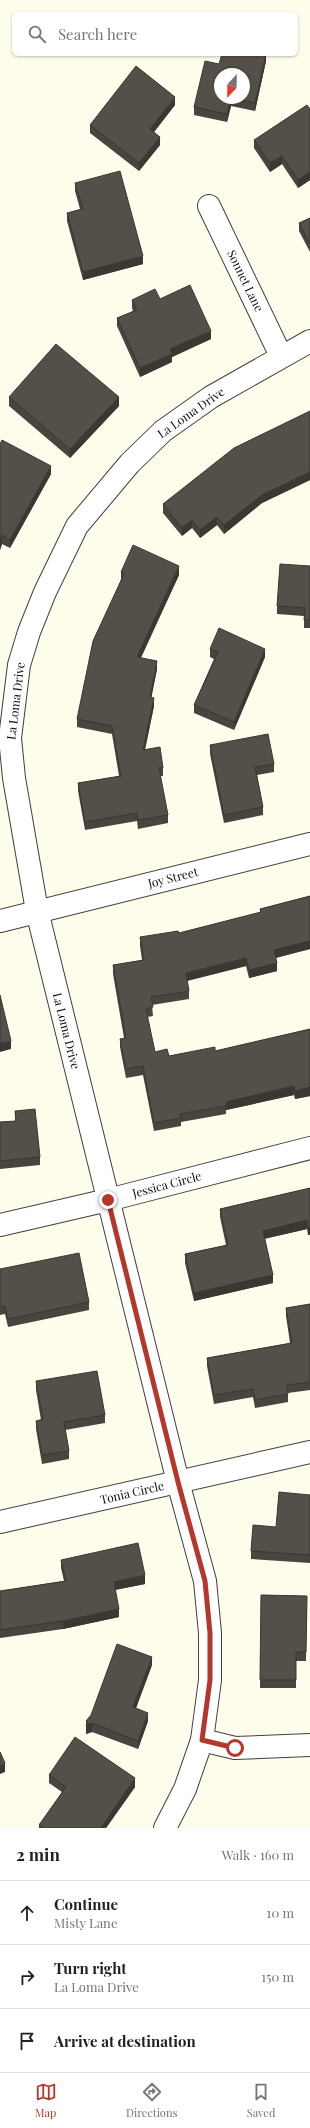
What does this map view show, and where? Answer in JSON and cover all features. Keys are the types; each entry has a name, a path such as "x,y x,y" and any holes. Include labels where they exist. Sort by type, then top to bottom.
{"street":[{"name":"Sonnet Lane","path":"209,206 281,356"},
{"name":"La Loma Drive","path":"165,1828 185,1789 202,1740 210,1680 210,1633 205,1581 178,1482 37,911 14,778 10,738 19,666 29,632 45,592 78,526 130,463 162,431 211,396 310,341"},
{"name":"Joy Street","path":"0,921 310,844"},
{"name":"Jessica Circle","path":"0,1225 108,1200 310,1148"},
{"name":"Tonia Circle","path":"0,1522 310,1452"},
{"path":"202,1740 235,1748 310,1745"}],"building":[{"path":"221,56 266,56 255,103 250,102 250,68 214,68 214,104 230,104 227,114 194,107 205,61 219,64"},
{"path":"136,66 175,97 150,129 160,137 139,163 90,125"},
{"path":"307,105 310,109 310,172 298,180 282,156 270,163 254,140"},
{"path":"120,171 143,256 83,272 67,213 83,209 75,183"},
{"path":"310,218 310,244 299,223"},
{"path":"190,285 211,331 170,349 172,354 140,368 117,318 137,310 132,300 155,289 160,299"},
{"path":"56,344 119,397 70,449 9,397"},
{"path":"310,411 310,472 262,495 224,525 217,517 200,530 192,520 182,528 163,504 234,448"},
{"path":"2,440 51,466 10,540 2,535 0,541 0,444"},
{"path":"133,545 179,566 137,657 157,661 150,697 154,698 143,750 160,747 163,768 159,768 168,815 138,820 137,813 85,822 78,783 121,776 112,726 77,719 93,641 124,574 121,572"},
{"path":"280,564 310,566 310,620 304,620 305,608 277,606"},
{"path":"219,628 265,649 234,722 194,705 218,652 210,649"},
{"path":"268,734 274,764 255,767 263,807 224,815 210,745"},
{"path":"310,896 310,941 274,950 277,963 249,970 246,958 186,973 189,991 151,997 153,1007 146,1009 155,1052 167,1049 169,1056 215,1047 215,1051 310,1029 310,1087 295,1091 294,1086 226,1102 226,1106 180,1114 181,1118 154,1123 143,1066 126,1069 120,1039 126,1038 113,965 144,960 140,937 178,931 179,933 261,912 260,909"},
{"path":"0,995 11,1041 0,1043"},
{"path":"35,1109 40,1157 0,1161 0,1122 16,1121 15,1111"},
{"path":"310,1188 310,1227 308,1227 307,1220 263,1231 273,1275 194,1293 185,1254 228,1245 220,1209"},
{"path":"79,1253 89,1302 8,1319 5,1306 0,1307 0,1269"},
{"path":"310,1304 310,1382 287,1385 288,1394 255,1400 253,1389 214,1395 207,1358 292,1343 286,1308"},
{"path":"97,1371 105,1415 64,1422 69,1451 42,1455 36,1421 43,1419 36,1381"},
{"path":"279,1492 310,1495 310,1555 251,1551 253,1525 276,1527"},
{"path":"138,1543 145,1575 114,1582 119,1609 63,1621 0,1630 0,1591 66,1581 61,1560"},
{"path":"261,1595 307,1596 306,1652 296,1652 296,1680 260,1680"},
{"path":"117,1644 152,1657 133,1707 148,1713 138,1741 92,1723 86,1726 88,1722 86,1721 91,1715"},
{"path":"75,1737 135,1778 101,1828 43,1828 39,1825 66,1787 49,1775"},
{"path":"0,1752 5,1763 0,1766"}],"route":[{"path":"108,1200 178,1482 205,1581 210,1633 210,1680 202,1740 235,1748"}]}
